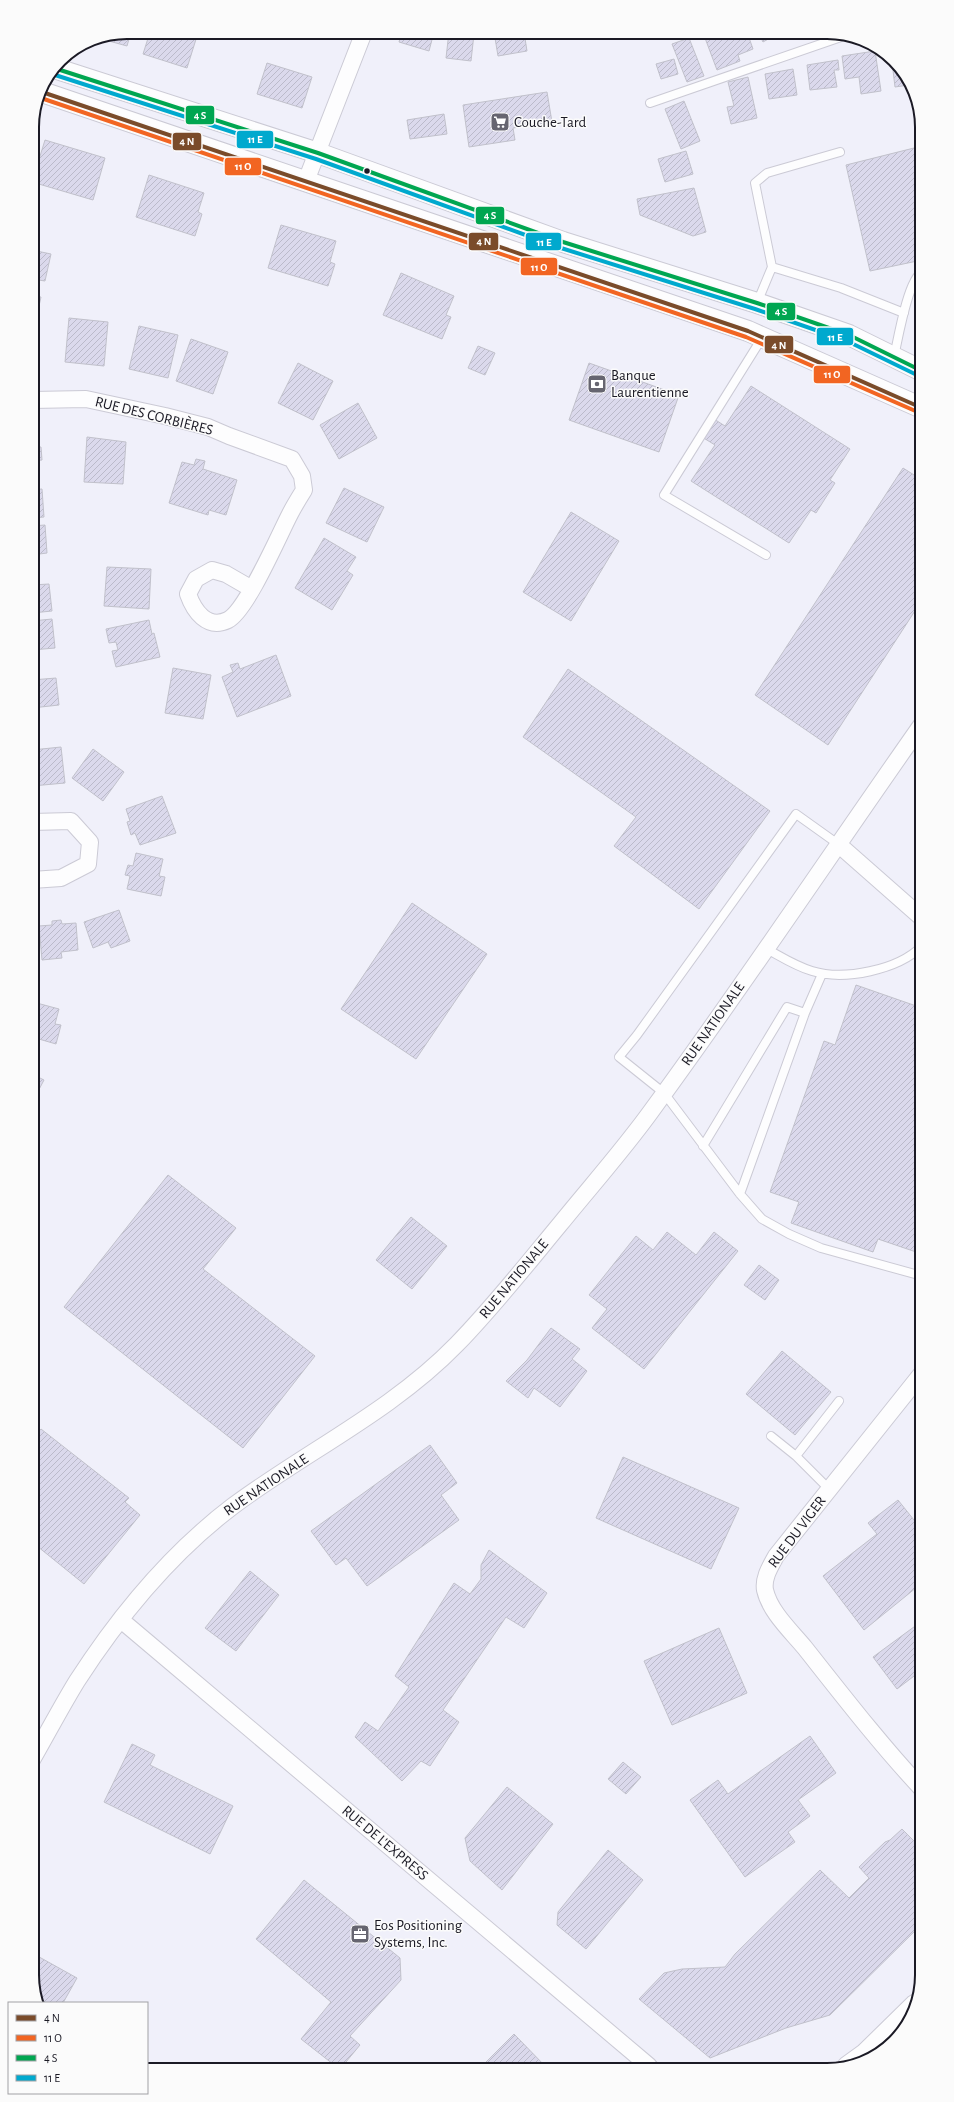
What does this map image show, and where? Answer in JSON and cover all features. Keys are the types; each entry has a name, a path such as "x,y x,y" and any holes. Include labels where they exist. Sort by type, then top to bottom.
{"street":[{"path":"306,181 361,39"},
{"path":"60,70 318,153 563,242 757,303 849,336 907,364 890,393"},
{"path":"46,93 755,334 915,405"},
{"path":"755,334 757,303"},
{"name":"RUE DES CORBIÈRES","path":"39,400 86,399 165,416 208,427 292,459 302,476 304,490 291,511 252,589"},
{"name":"RUE NATIONALE","path":"39,1748 75,1685 121,1620 172,1561 204,1529 272,1478 368,1418 425,1374 455,1347 530,1261 632,1136 664,1093 915,734"},
{"path":"39,822 71,821 90,842 88,864 61,878 39,880"},
{"path":"838,844 915,912"},
{"name":"RUE DU VIGER","path":"915,1382 776,1556 768,1569 765,1589 775,1610 859,1716 915,1780"},
{"name":"RUE DE L'EXPRESS","path":"121,1620 645,2063"},
{"path":"868,2053 908,2008"}],"lane":[{"path":"650,104 835,39"},
{"path":"757,303 772,267 755,184 767,173 840,152"},
{"path":"772,267 841,288 904,313"},
{"path":"907,364 904,313 908,294 915,280"},
{"path":"755,334 664,495 766,555"},
{"path":"838,844 796,814 637,1035 619,1057 664,1093 740,1194 762,1218 795,1237 821,1248 915,1274"},
{"path":"765,948 794,964 822,974 868,971 893,966 907,959 915,952"},
{"path":"740,1194 805,1013 822,974"},
{"path":"703,1146 787,1007 805,1013"},
{"path":"796,1456 840,1401"},
{"path":"771,1436 796,1456 829,1489"}],"building":[{"path":"129,39 127,46 109,41"},
{"path":"148,39 196,39 187,68 143,54"},
{"path":"400,39 432,39 429,51 399,42"},
{"path":"448,39 473,39 471,61 446,58"},
{"path":"495,39 525,39 527,51 498,56"},
{"path":"689,39 704,76 687,82 672,44"},
{"path":"705,39 749,39 753,49 738,55 740,61 717,70"},
{"path":"762,39 768,39 763,42"},
{"path":"872,51 875,54 881,91 861,94 859,77 845,79 842,56"},
{"path":"674,59 678,74 661,79 656,64"},
{"path":"838,60 839,70 834,70 837,87 810,90 807,65"},
{"path":"267,63 312,77 302,108 257,94"},
{"path":"793,69 797,95 769,99 765,74"},
{"path":"893,69 905,86 895,87"},
{"path":"748,77 757,118 731,124 727,107 734,106 728,82"},
{"path":"547,92 552,122 513,128 515,140 469,147 463,105"},
{"path":"684,101 700,141 681,149 665,109"},
{"path":"444,114 447,134 410,139 407,120"},
{"path":"45,140 105,158 93,200 39,184 39,159"},
{"path":"915,148 915,261 870,271 846,165"},
{"path":"686,151 693,174 665,182 658,159"},
{"path":"149,175 204,193 198,212 202,214 195,236 136,217"},
{"path":"694,188 706,232 693,236 640,215 637,199"},
{"path":"281,225 336,241 330,262 335,264 328,286 268,268"},
{"path":"39,251 51,254 45,281 39,280"},
{"path":"401,273 454,296 446,315 451,317 442,339 383,315"},
{"path":"69,318 108,322 104,366 65,362"},
{"path":"139,326 178,335 168,378 129,369"},
{"path":"191,339 228,352 213,394 176,381"},
{"path":"478,346 495,353 485,375 468,368"},
{"path":"298,363 333,381 313,420 278,403"},
{"path":"589,363 679,395 659,452 569,420"},
{"path":"751,386 850,449 830,480 835,483 816,513 811,510 789,543 691,481 715,445 702,437 714,419 725,426"},
{"path":"358,403 377,438 339,459 320,425"},
{"path":"87,437 126,442 123,484 84,482"},
{"path":"39,447 41,447 42,460 39,460"},
{"path":"196,459 205,461 203,469 237,480 226,515 209,510 208,515 169,503 182,462 194,465"},
{"path":"903,468 915,476 915,611 828,745 755,695"},
{"path":"344,488 384,507 367,542 326,523"},
{"path":"39,489 42,489 44,517 39,517"},
{"path":"571,512 619,541 571,621 523,592"},
{"path":"39,525 45,525 47,553 39,554"},
{"path":"324,538 356,557 347,571 353,575 332,610 295,588"},
{"path":"107,567 151,569 149,609 104,606"},
{"path":"49,584 52,611 39,612 39,585"},
{"path":"52,619 55,648 39,649 39,620"},
{"path":"149,620 160,657 116,667 112,651 118,650 116,642 109,643 106,629"},
{"path":"276,655 291,696 237,717 222,677 233,672 230,665 238,663 240,669"},
{"path":"173,668 211,675 203,719 165,713"},
{"path":"568,669 770,811 699,909 614,846 636,817 523,737"},
{"path":"56,678 59,705 39,707 39,679"},
{"path":"61,747 65,783 39,785 39,749"},
{"path":"93,749 124,772 103,801 72,778"},
{"path":"162,796 176,833 140,845 135,833 131,835 127,822 130,821 126,809"},
{"path":"136,853 163,859 159,876 165,877 161,896 127,889 130,876 125,875 128,865 133,866"},
{"path":"412,903 487,954 416,1059 341,1009"},
{"path":"119,910 130,941 111,948 108,942 93,948 84,922"},
{"path":"61,920 62,924 76,923 78,950 61,952 62,958 42,960 39,926 52,925 52,921"},
{"path":"856,985 915,1006 915,1252 878,1239 873,1252 791,1223 799,1202 770,1192 824,1041 835,1045"},
{"path":"39,1004 59,1009 55,1024 61,1025 56,1044 39,1039"},
{"path":"39,1078 44,1080 39,1089"},
{"path":"168,1175 236,1228 203,1269 315,1356 243,1448 64,1307"},
{"path":"411,1217 447,1246 412,1289 376,1260"},
{"path":"667,1232 696,1255 714,1232 738,1251 644,1369 592,1328 607,1309 589,1295 636,1236 653,1250"},
{"path":"759,1265 779,1280 765,1300 744,1285"},
{"path":"551,1328 580,1349 572,1359 587,1371 560,1407 534,1388 528,1398 506,1381 527,1360"},
{"path":"782,1351 831,1392 795,1435 746,1394"},
{"path":"41,1429 129,1498 125,1502 140,1515 84,1584 39,1548 39,1431"},
{"path":"430,1445 457,1483 441,1495 459,1520 367,1586 346,1558 336,1565 311,1531"},
{"path":"623,1457 739,1508 711,1569 596,1518"},
{"path":"898,1500 915,1521 915,1589 864,1630 823,1576 877,1534 868,1523"},
{"path":"489,1550 547,1593 524,1628 506,1617 443,1710 459,1722 430,1766 421,1761 402,1781 355,1737 365,1722 378,1731 409,1687 395,1676 454,1583 470,1594 481,1579 481,1565"},
{"path":"250,1571 279,1595 236,1651 205,1628"},
{"path":"915,1626 915,1675 897,1689 873,1657"},
{"path":"719,1628 747,1693 672,1725 644,1661"},
{"path":"810,1736 836,1773 798,1800 810,1816 788,1832 795,1842 745,1877 690,1800 718,1780 728,1794"},
{"path":"132,1744 155,1755 150,1765 233,1806 210,1854 104,1802"},
{"path":"623,1762 641,1777 626,1794 608,1779"},
{"path":"507,1787 553,1824 502,1890 470,1861 465,1838"},
{"path":"902,1829 915,1842 915,1931 830,2015 786,2028 710,2058 639,1999 664,1973 682,1969 725,1967 735,1954 820,1870 849,1898 869,1878 859,1867 885,1842 890,1840"},
{"path":"608,1850 643,1880 586,1949 557,1925 558,1912"},
{"path":"304,1880 400,1958 401,1980 350,2036 360,2045 345,2063 332,2063 301,2039 331,2002 256,1939"},
{"path":"39,1957 77,1978 64,2002 43,2002 40,1987"},
{"path":"514,2034 542,2063 485,2063"}],"transit line":[{"path":"60,70 318,153 563,242 757,303 849,335 915,368"},
{"path":"56,75 316,159 561,248 755,309 847,341 915,374"},
{"path":"46,93 748,331 915,405"},
{"path":"44,99 746,337 915,411"}],"place":[{"name":"Couche-Tard","path":"500,122"},
{"name":"Banque Laurentienne","path":"597,384"},
{"name":"Eos Positioning Systems, Inc.","path":"360,1934"}]}
